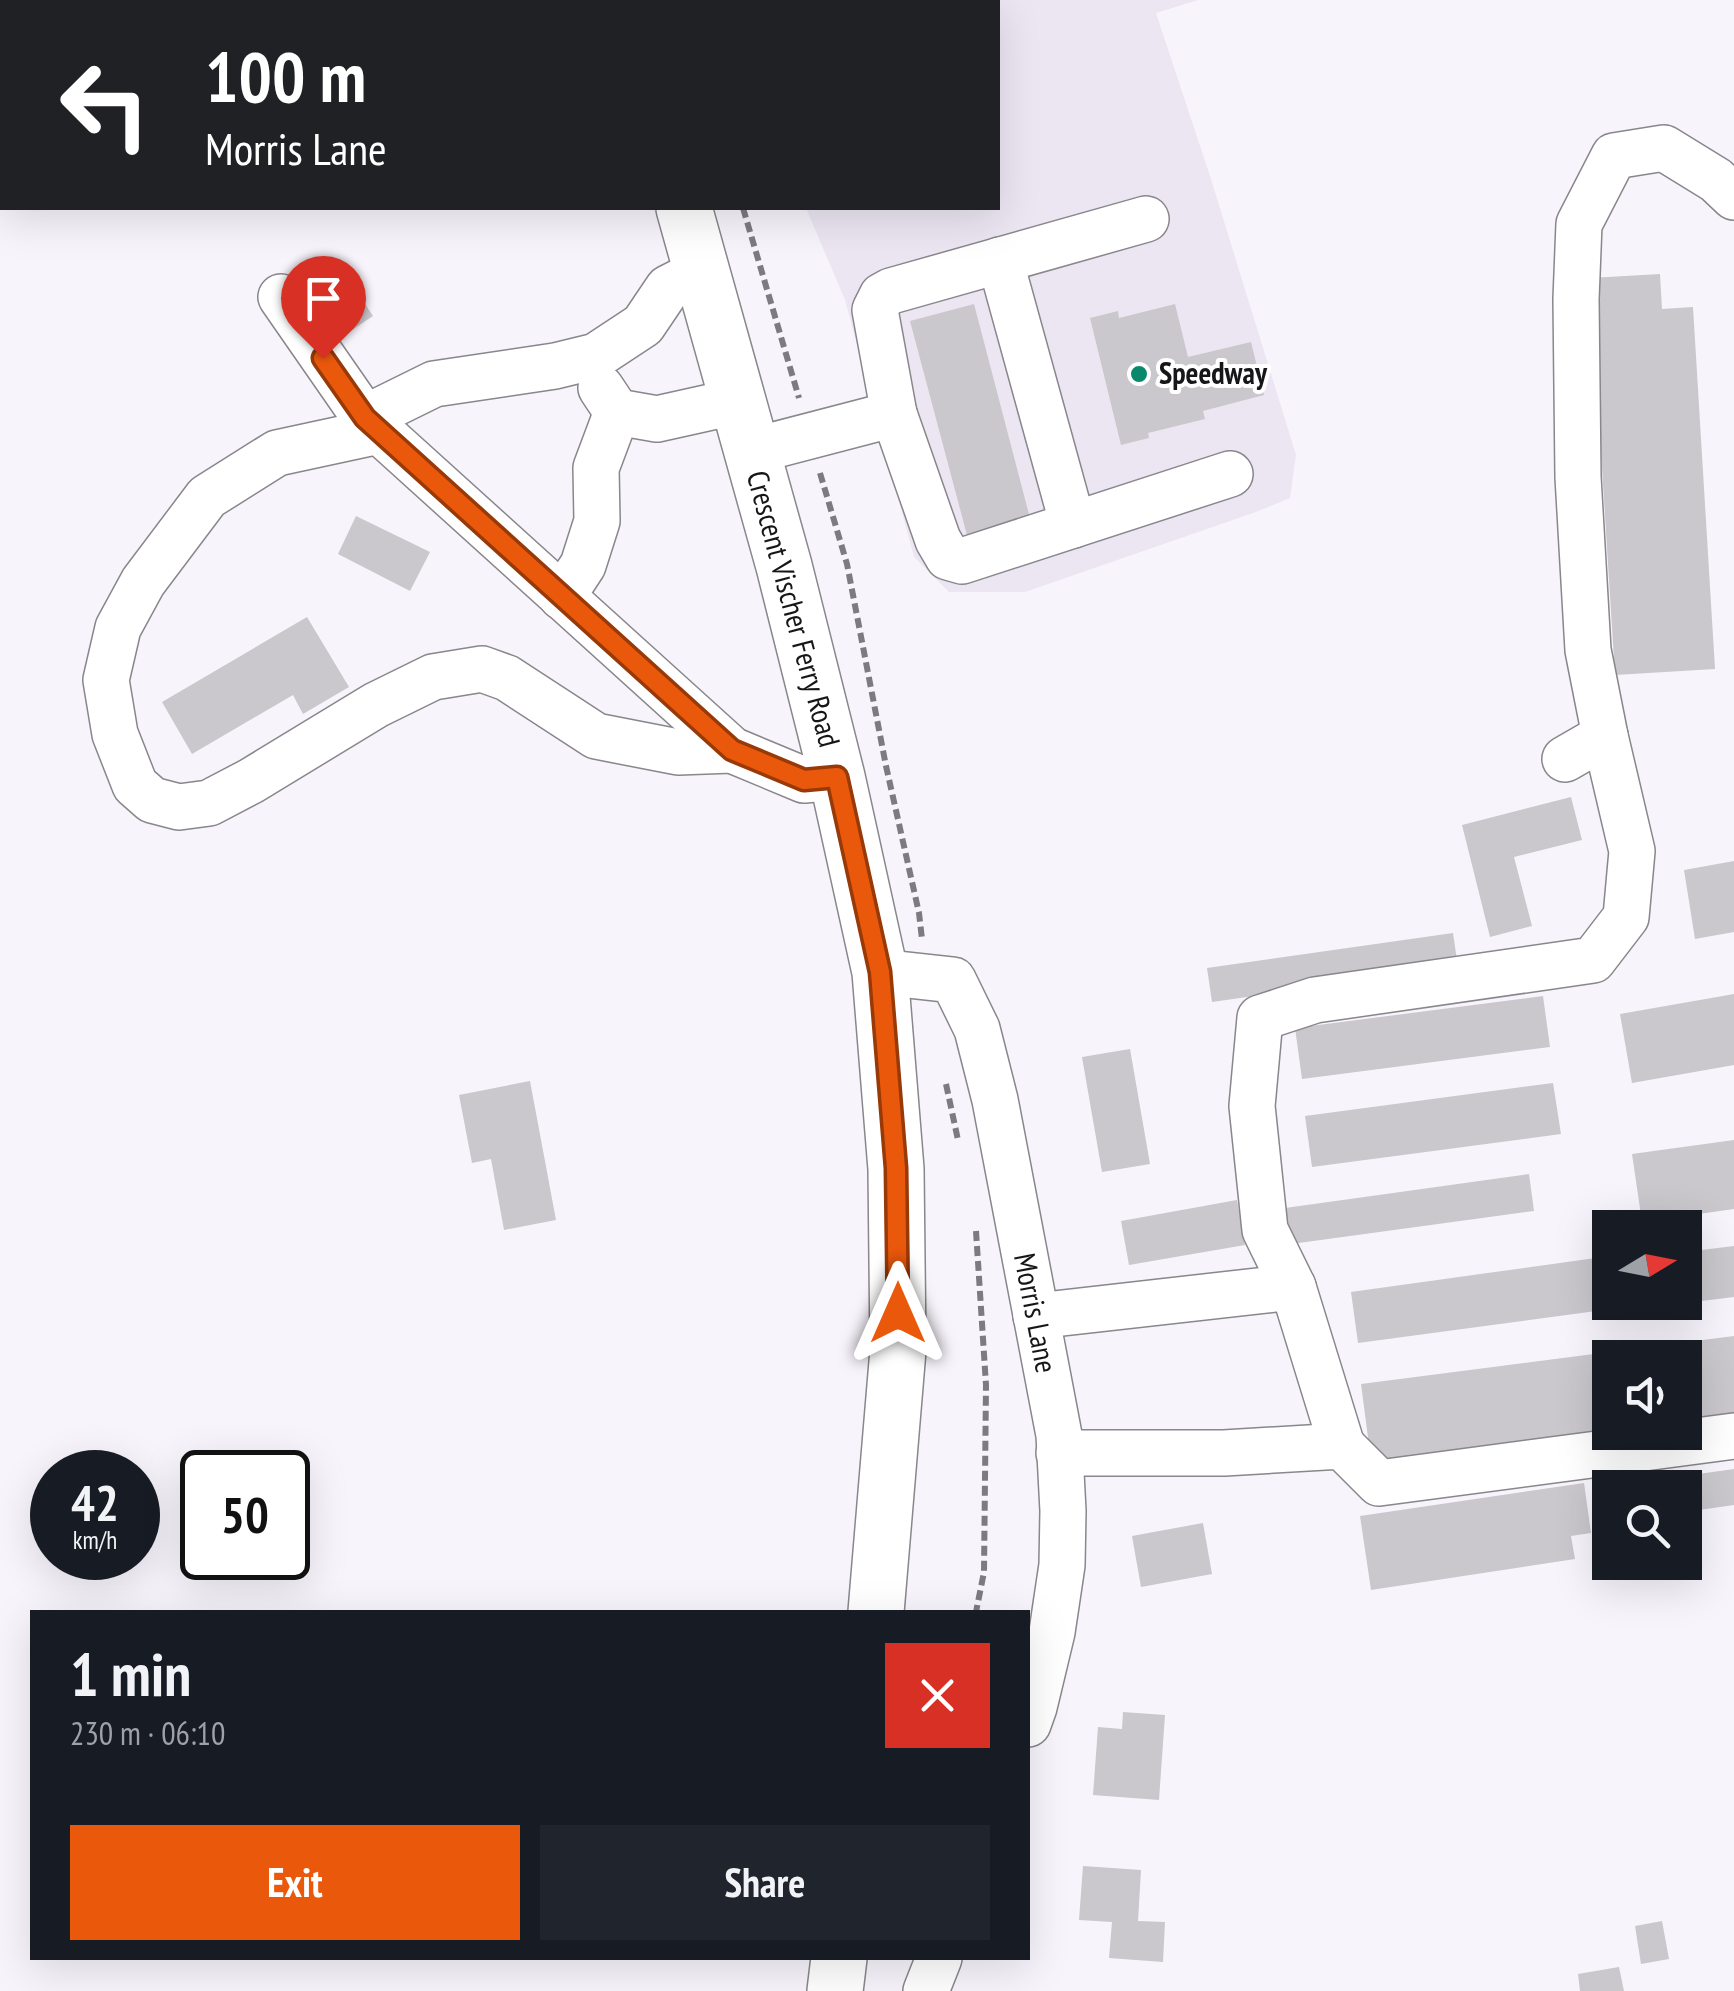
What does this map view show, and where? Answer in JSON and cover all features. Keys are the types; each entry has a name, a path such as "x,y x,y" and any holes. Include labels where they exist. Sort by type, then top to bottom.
{"main road":[{"name":"Crescent Vischer Ferry Road","path":"685,210 784,566 837,777 880,972 896,1168 898,1350 876,1610"},
{"path":"835,1991 839,1960"}],"street":[{"path":"1734,197 1716,180 1664,148 1614,156 1579,224 1578,478 1588,650 1632,851 1626,916 1593,960 1314,1000 1260,1018 1252,1106 1265,1230 1293,1287 1342,1446 1379,1484 1734,1436"},
{"path":"1146,218 882,296 875,310 894,414 938,540 948,557 962,561 1230,474"},
{"path":"1000,260 1073,526"},
{"path":"702,270 668,288 643,325 596,356 434,384 372,425 277,453 207,497 143,582 118,628 106,680 115,734 135,785 152,800 179,807 209,803 376,705 433,677 456,672 482,670 507,678 596,736 678,752 732,750"},
{"path":"281,297 372,425 732,750 804,780 837,777"},
{"path":"596,356 599,385 617,412 745,426 894,414"},
{"path":"562,597 583,565 598,521 596,468 617,412"},
{"path":"1565,760 1605,736"},
{"name":"Morris Lane","path":"880,972 953,980 977,1029 995,1100 1060,1452 1062,1565 1052,1632 1030,1716"},
{"path":"1036,1316 1293,1287"},
{"path":"1060,1452 1224,1453 1342,1446"},
{"path":"926,1991 938,1960"}],"shaded area":[{"path":"1000,0 1198,0 1156,13 1296,455 1290,498 1025,592 949,592 914,557 845,300 807,210 1000,210"}],"building":[{"path":"342,269 373,316 337,340 306,293"},
{"path":"1660,274 1662,309 1693,307 1715,669 1615,675 1590,278"},
{"path":"974,304 1031,522 968,539 910,321"},
{"path":"1175,304 1188,357 1251,342 1264,395 1203,411 1205,419 1148,433 1149,438 1121,445 1090,318 1118,311 1119,318"},
{"path":"356,516 430,552 410,591 338,554"},
{"path":"307,617 349,687 303,714 293,695 192,754 162,702"},
{"path":"1571,797 1582,840 1514,857 1532,926 1490,937 1462,825"},
{"path":"1734,861 1734,932 1695,939 1684,870"},
{"path":"1453,933 1458,967 1212,1002 1207,968"},
{"path":"1734,994 1734,1065 1632,1083 1620,1014"},
{"path":"1543,996 1550,1047 1302,1079 1295,1028"},
{"path":"1130,1049 1150,1164 1102,1172 1082,1057"},
{"path":"530,1081 556,1220 504,1230 491,1159 472,1163 459,1095"},
{"path":"1553,1083 1561,1134 1312,1167 1305,1116"},
{"path":"1734,1140 1734,1209 1702,1214 1702,1210 1640,1210 1632,1154"},
{"path":"1529,1174 1534,1211 1284,1245 1278,1209"},
{"path":"1237,1200 1245,1245 1129,1265 1121,1221"},
{"path":"1734,1246 1734,1297 1702,1301 1702,1250"},
{"path":"1592,1259 1592,1312 1358,1343 1351,1292"},
{"path":"1734,1336 1734,1421 1702,1426 1702,1340"},
{"path":"1592,1354 1592,1435 1372,1468 1361,1384"},
{"path":"1734,1469 1734,1505 1702,1510 1702,1474"},
{"path":"1584,1483 1591,1533 1571,1536 1575,1559 1371,1590 1360,1516"},
{"path":"1203,1523 1212,1574 1141,1587 1132,1536"},
{"path":"1123,1712 1165,1715 1159,1800 1093,1795 1098,1727 1122,1729"},
{"path":"1083,1866 1141,1870 1138,1921 1165,1922 1163,1962 1109,1958 1112,1922 1079,1920"},
{"path":"1662,1921 1669,1959 1641,1964 1635,1926"},
{"path":"1619,1967 1624,1991 1580,1991 1578,1974"}],"place":[{"name":"Speedway","path":"1139,374"}],"route":[{"path":"323,358 365,418 732,750 804,780 837,777 880,972 896,1168 898,1313"}]}
